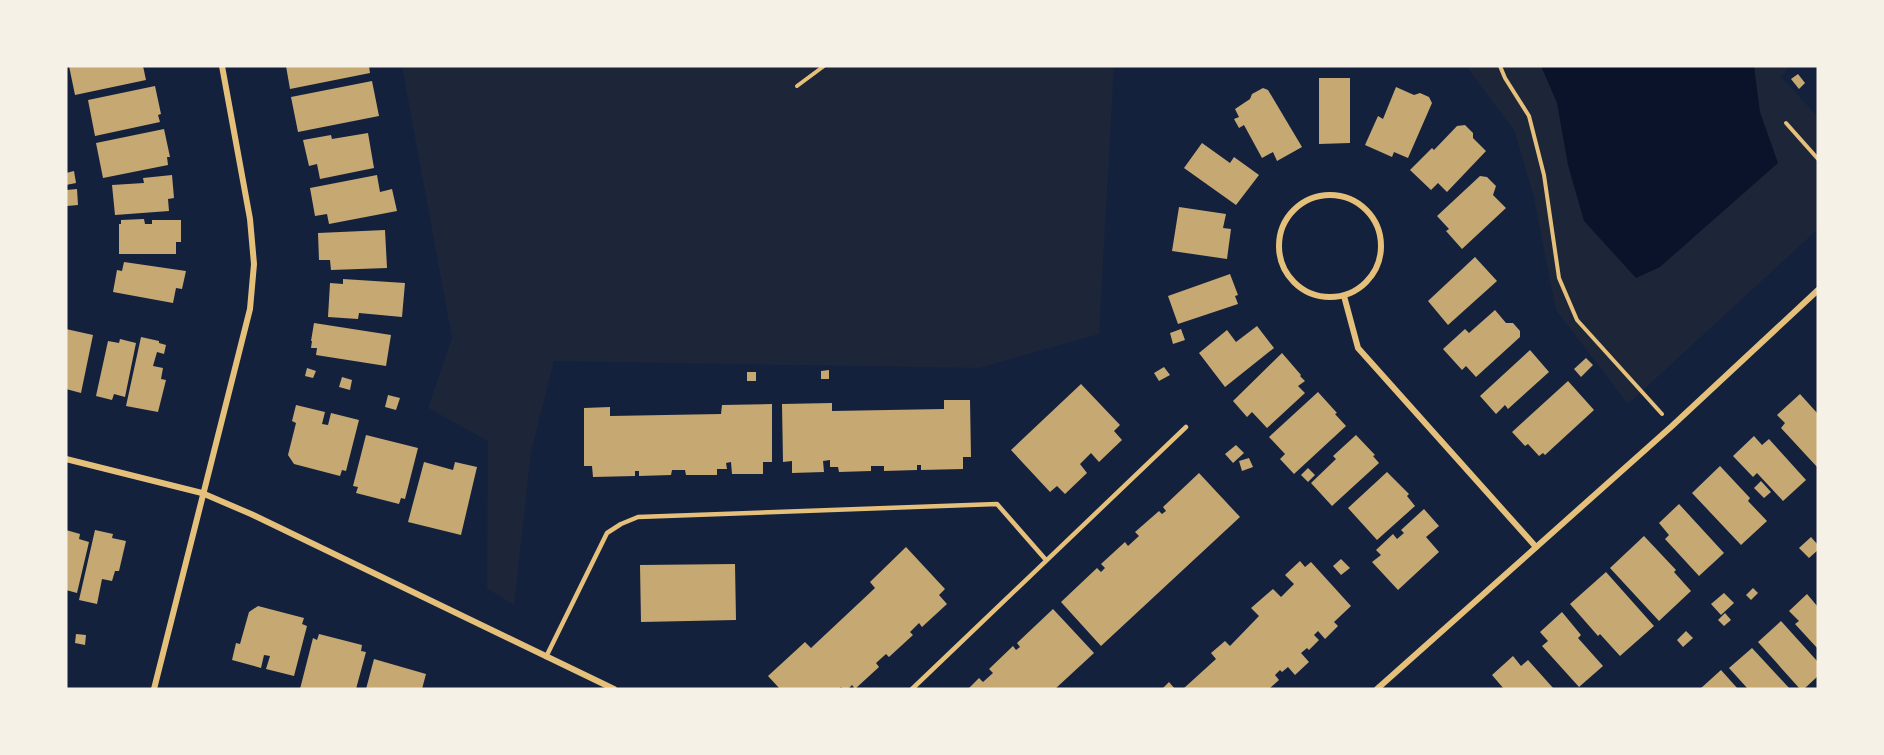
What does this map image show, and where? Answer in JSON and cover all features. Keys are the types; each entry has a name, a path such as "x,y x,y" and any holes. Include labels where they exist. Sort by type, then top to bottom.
{"street":[{"path":"154,689 250,309 254,264 250,219 222,66"},
{"path":"1337,195 1354,201 1369,212 1377,224 1381,241 1380,260 1368,281 1344,296 1319,297 1303,290 1286,273 1280,256 1279,239 1286,219 1295,208 1310,198 1337,195"},
{"path":"1377,689 1672,426 1818,290"},
{"path":"1344,296 1358,348 1536,547"},
{"path":"66,459 202,493 614,689"}],"lane":[{"path":"912,689 1186,427"},
{"path":"546,657 608,533 621,524 638,517 997,504 1046,560"}],"path":[{"path":"797,86 825,66"},
{"path":"1500,66 1529,116 1544,175 1559,278 1577,320 1672,426"},
{"path":"1786,123 1818,159"}],"shaded area":[{"path":"402,66 1114,66 1099,334 979,368 554,361 531,452 514,605 487,588 488,441 428,408 452,338"},
{"path":"1466,66 1790,66 1781,77 1818,117 1818,229 1628,404 1556,310 1533,193 1514,130"},
{"path":"1541,66 1754,66 1760,112 1778,163 1660,267 1636,278 1584,221 1568,165 1557,103"}],"building":[{"path":"69,66 143,66 146,80 75,95"},
{"path":"286,66 369,66 370,73 290,89"},
{"path":"1798,74 1805,83 1799,89 1791,79"},
{"path":"1319,78 1350,78 1350,143 1319,144"},
{"path":"372,81 379,116 298,132 291,97"},
{"path":"155,86 161,114 158,115 160,122 95,136 88,100"},
{"path":"1396,87 1414,95 1420,93 1429,97 1432,103 1408,158 1394,152 1392,157 1365,145 1378,116 1383,119"},
{"path":"1263,88 1268,90 1302,147 1277,161 1273,152 1262,158 1244,125 1239,128 1234,119 1239,117 1235,109 1250,99 1252,94"},
{"path":"1465,125 1473,133 1473,138 1486,151 1447,192 1438,183 1431,190 1410,170 1432,148 1434,150 1457,126"},
{"path":"164,129 170,157 167,157 168,165 103,178 96,143"},
{"path":"368,133 374,168 320,179 317,164 309,166 303,140 331,135 332,139"},
{"path":"1202,143 1230,163 1234,157 1259,175 1236,205 1184,168"},
{"path":"74,171 76,183 66,185 66,173"},
{"path":"172,175 174,198 168,199 169,211 115,215 112,185 144,183 143,178"},
{"path":"377,175 380,192 392,189 397,211 329,224 327,214 315,216 310,188"},
{"path":"1480,176 1487,177 1496,186 1493,195 1506,208 1462,249 1446,231 1449,229 1437,216"},
{"path":"77,189 78,205 67,206 66,190"},
{"path":"1179,207 1226,214 1223,228 1231,229 1227,259 1172,251"},
{"path":"144,219 145,224 152,224 152,220 181,220 181,242 176,242 176,254 119,254 121,220"},
{"path":"385,230 387,268 331,270 330,260 319,260 318,233"},
{"path":"1475,257 1497,281 1448,325 1428,301"},
{"path":"124,262 186,271 182,289 176,288 173,303 113,292 117,270 122,271"},
{"path":"1230,274 1238,295 1235,296 1238,304 1178,324 1168,296"},
{"path":"343,279 405,283 402,317 359,313 358,319 328,317 330,283 343,284"},
{"path":"1495,310 1506,323 1513,323 1520,331 1520,337 1476,377 1466,366 1462,370 1443,349 1465,329 1469,333"},
{"path":"314,323 391,335 386,366 316,355 317,348 311,348"},
{"path":"1257,326 1274,348 1225,387 1199,353 1227,330 1236,342"},
{"path":"66,329 93,335 81,393 66,389"},
{"path":"1181,329 1185,340 1173,344 1170,333"},
{"path":"141,337 166,345 164,354 157,352 153,366 163,368 161,379 166,380 158,412 126,406"},
{"path":"120,339 136,343 125,397 114,394 112,400 96,396 108,341 119,343"},
{"path":"1530,350 1549,372 1508,409 1505,405 1496,414 1480,396"},
{"path":"1282,353 1305,381 1298,386 1305,393 1267,428 1252,412 1247,417 1233,401"},
{"path":"1586,358 1593,365 1581,377 1574,369"},
{"path":"1164,367 1170,375 1159,381 1154,373"},
{"path":"307,368 316,371 313,378 305,376"},
{"path":"829,370 829,379 821,379 821,371"},
{"path":"747,372 756,372 756,381 747,381"},
{"path":"342,377 352,380 350,390 339,387"},
{"path":"1568,381 1594,410 1545,455 1543,453 1539,456 1528,444 1525,446 1512,432"},
{"path":"1081,384 1120,425 1114,431 1122,440 1099,462 1091,453 1080,464 1087,473 1065,494 1057,486 1050,492 1011,450"},
{"path":"1318,392 1346,426 1294,474 1280,459 1285,454 1269,437"},
{"path":"1800,394 1818,414 1818,468 1781,428 1785,423 1777,415"},
{"path":"388,395 400,398 396,410 385,407"},
{"path":"944,400 970,400 971,457 963,457 963,469 921,470 921,465 917,465 917,470 884,471 884,466 871,466 871,471 839,472 838,467 830,467 830,460 823,461 824,472 792,473 792,461 783,462 782,404 832,403 832,411 944,409"},
{"path":"772,404 772,462 763,462 763,474 732,474 731,462 726,463 727,469 717,469 717,475 686,475 685,470 672,470 671,475 639,476 639,471 635,471 635,476 593,477 592,466 584,466 584,408 610,407 610,416 721,414 722,405"},
{"path":"296,405 325,412 322,424 328,425 331,413 359,420 346,471 342,470 340,476 294,464 288,455 296,423 292,421"},
{"path":"366,435 418,448 405,499 401,498 399,504 356,493 358,487 353,486"},
{"path":"1356,435 1375,455 1373,456 1379,463 1332,506 1311,483 1336,459 1333,456"},
{"path":"1754,436 1762,445 1769,439 1806,480 1783,501 1757,473 1753,477 1733,456"},
{"path":"1236,445 1244,453 1233,463 1225,454"},
{"path":"1249,458 1253,467 1242,471 1239,461"},
{"path":"424,462 453,470 455,462 477,467 461,535 408,522"},
{"path":"1720,466 1750,498 1748,501 1767,521 1741,545 1692,493"},
{"path":"1308,468 1315,475 1308,482 1301,475"},
{"path":"1387,472 1409,494 1407,496 1415,506 1377,540 1348,508"},
{"path":"1199,473 1240,517 1101,646 1061,602 1097,568 1101,572 1105,568 1101,564 1125,542 1128,546 1139,536 1135,532 1159,511 1162,514 1166,511 1163,507"},
{"path":"1761,481 1771,492 1764,498 1754,488"},
{"path":"1679,504 1724,553 1699,576 1665,539 1669,535 1659,523"},
{"path":"1424,509 1439,526 1426,537 1439,552 1398,590 1372,562 1381,555 1376,550 1393,534 1397,539 1404,533 1401,530"},
{"path":"66,530 80,534 79,539 89,542 77,593 66,590"},
{"path":"95,530 113,534 112,538 126,541 119,571 115,571 112,581 102,579 97,604 79,600"},
{"path":"1644,536 1676,570 1674,572 1691,591 1659,621 1610,568"},
{"path":"1811,537 1818,545 1818,550 1809,558 1799,548"},
{"path":"906,547 945,589 939,595 947,604 922,627 919,623 910,632 913,635 889,657 886,654 876,663 879,667 855,689 852,685 848,689 841,687 839,689 780,689 768,676 805,642 811,648 875,588 870,582"},
{"path":"1341,559 1350,568 1341,575 1333,566"},
{"path":"1300,561 1305,567 1311,562 1351,606 1334,622 1338,626 1325,639 1318,631 1314,635 1319,640 1309,650 1307,648 1301,653 1309,662 1295,675 1288,667 1282,672 1280,670 1275,675 1279,680 1269,689 1183,689 1216,659 1211,653 1225,641 1230,646 1259,616 1251,608 1273,589 1281,597 1294,584 1285,575"},
{"path":"735,564 736,620 641,622 640,565"},
{"path":"1606,572 1654,626 1620,656 1600,634 1598,636 1570,604"},
{"path":"1753,588 1758,593 1751,600 1746,595"},
{"path":"1724,593 1734,603 1721,615 1711,604"},
{"path":"1807,594 1818,607 1818,649 1795,624 1799,621 1789,611"},
{"path":"258,606 304,618 302,624 307,626 294,676 266,669 270,656 264,655 261,668 232,660 236,643 240,644 249,612"},
{"path":"1053,609 1094,653 1055,689 968,689 979,678 983,682 993,673 989,669 1013,646 1016,650 1020,647 1017,643"},
{"path":"1562,612 1581,635 1578,638 1603,666 1579,687 1542,646 1548,641 1540,632"},
{"path":"1725,613 1731,620 1724,626 1718,620"},
{"path":"1781,621 1818,662 1818,676 1804,689 1800,689 1758,642"},
{"path":"1686,631 1693,638 1683,647 1677,640"},
{"path":"76,634 86,635 85,645 75,643"},
{"path":"319,634 362,645 361,651 366,652 356,689 300,689 313,638 317,640"},
{"path":"1752,648 1790,689 1748,689 1729,668"},
{"path":"1513,656 1521,666 1528,660 1554,689 1504,689 1492,675"},
{"path":"374,659 426,674 422,689 366,689"},
{"path":"1721,670 1738,689 1700,689"},
{"path":"1169,682 1175,689 1162,689"}]}
